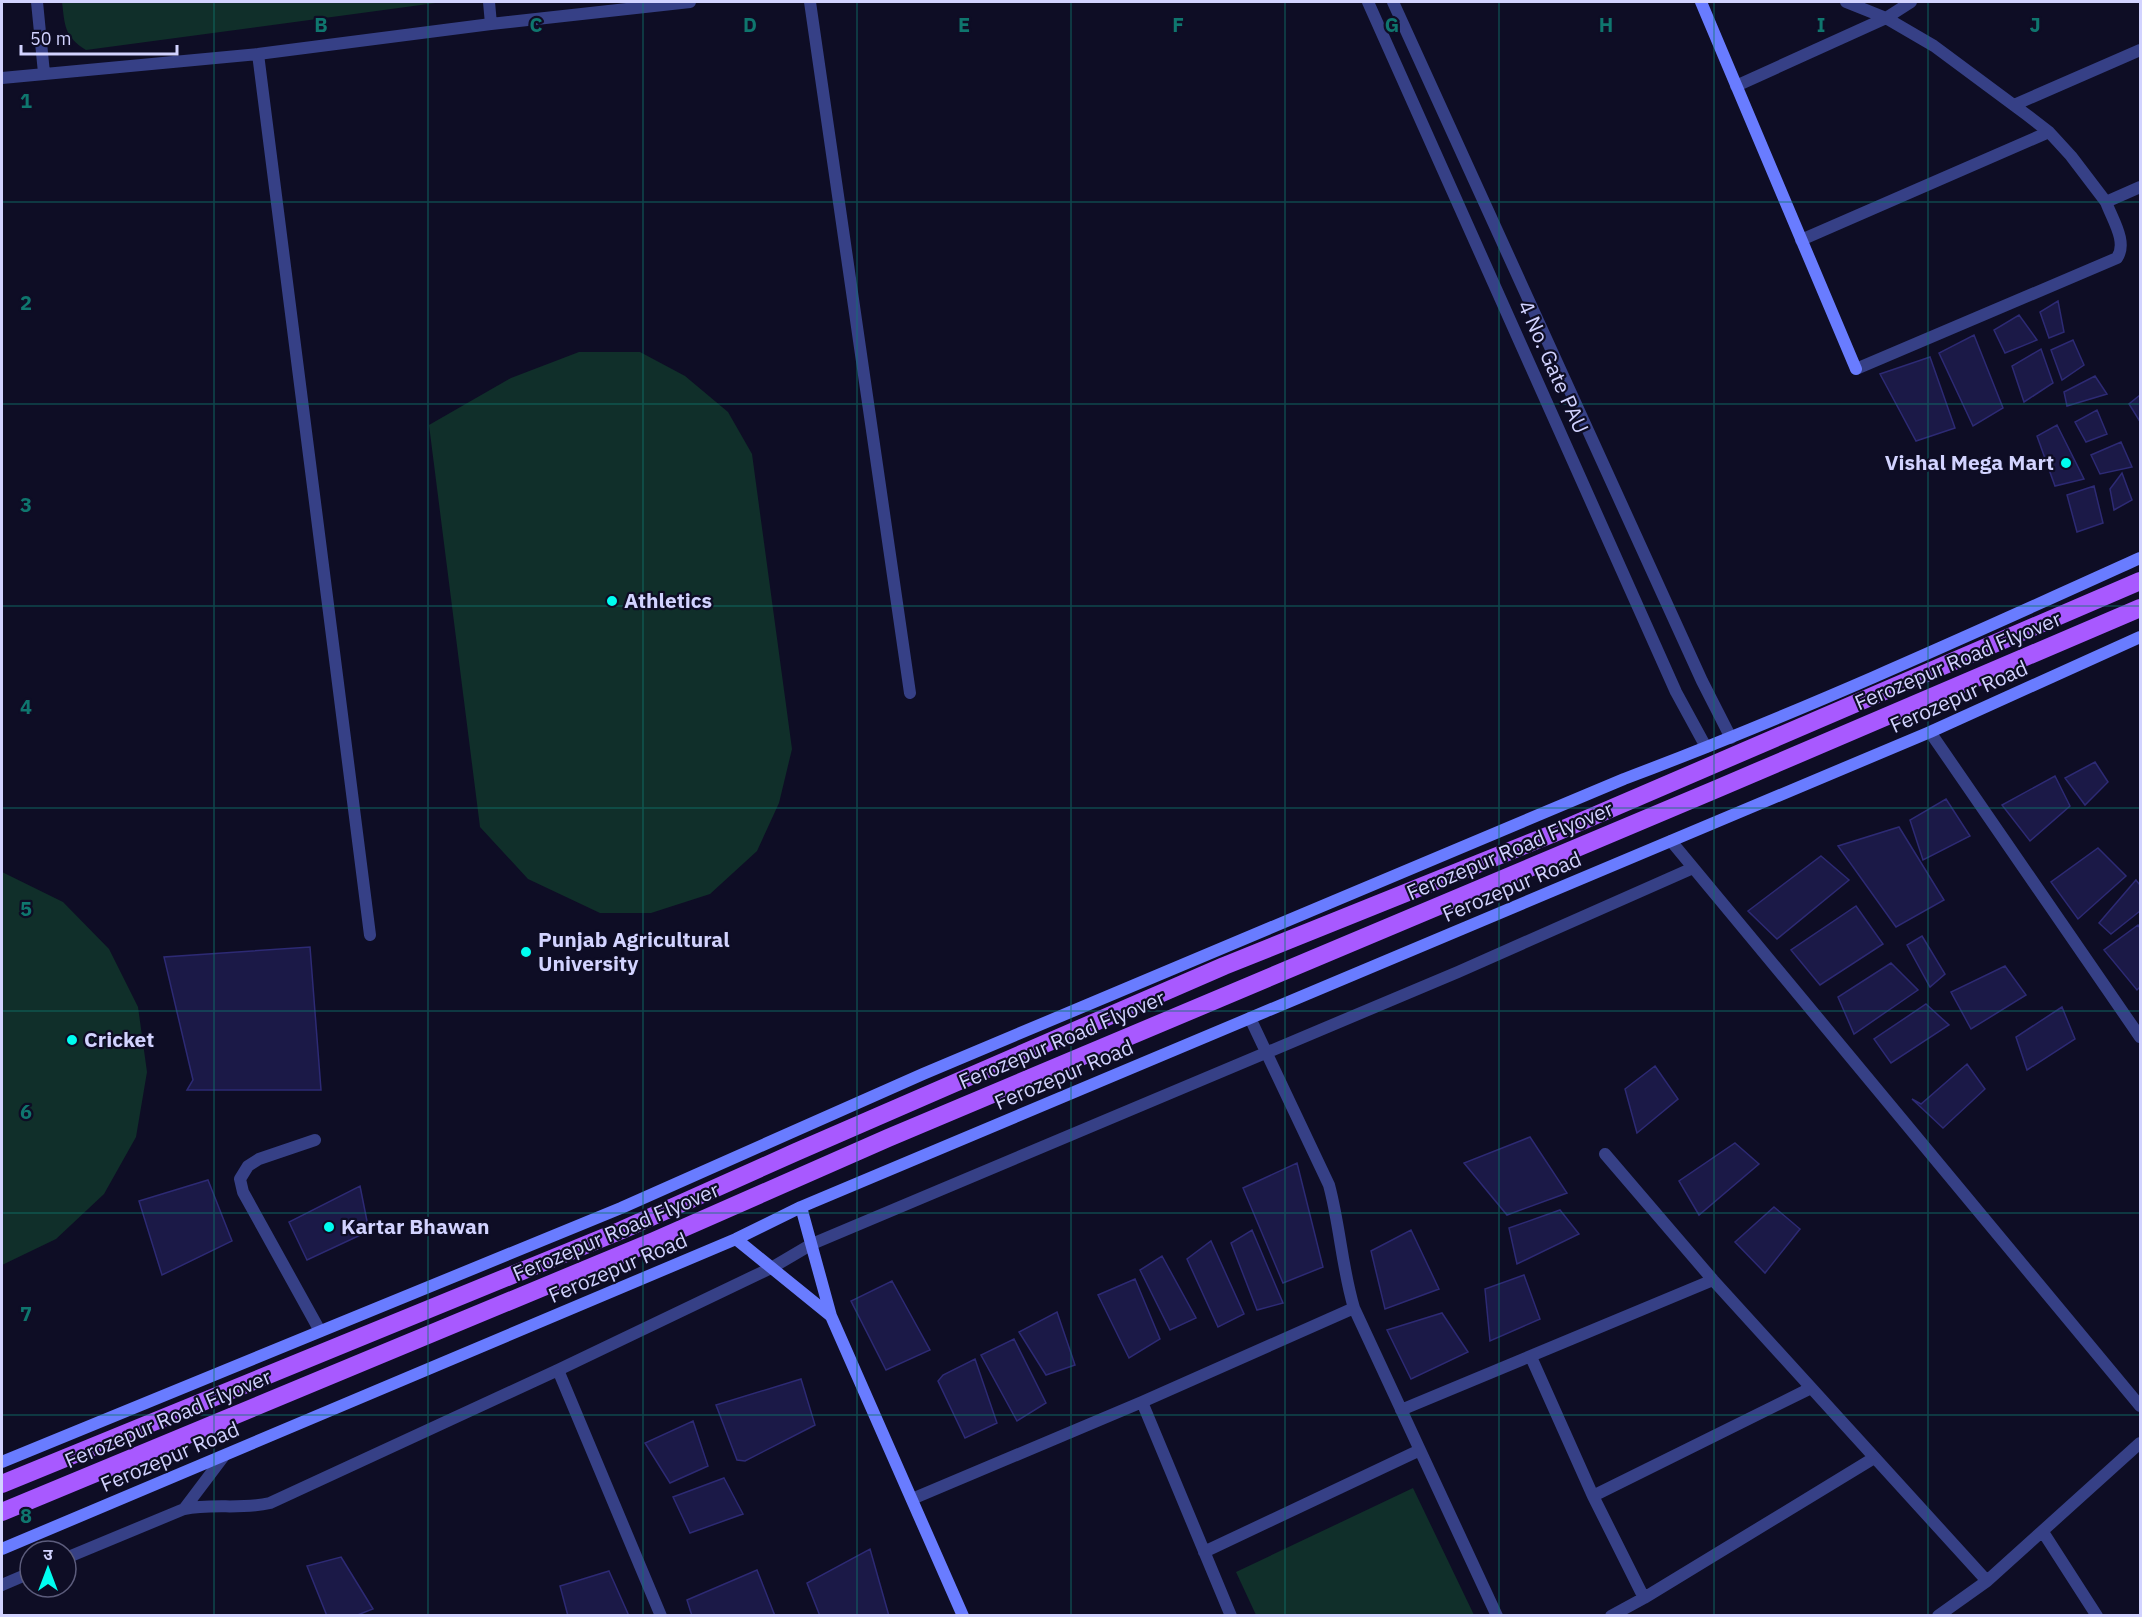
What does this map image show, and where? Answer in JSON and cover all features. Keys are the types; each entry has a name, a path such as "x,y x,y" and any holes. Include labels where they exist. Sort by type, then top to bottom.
{"main road":[{"path":"1701,2 1856,369"},
{"path":"2,1462 621,1208 922,1074 1624,779 1731,738 1927,654 2140,558"},
{"name":"Ferozepur Road Flyover","path":"2,1484 622,1230 1224,966 1552,834 2140,581"},
{"name":"Ferozepur Road Flyover","path":"2,1512 644,1246 888,1138 2140,608"},
{"name":"Ferozepur Road","path":"2,1549 736,1239 801,1207 1930,732 2140,637"},
{"path":"801,1207 831,1316 963,1616"},
{"path":"736,1239 831,1316"}],"street":[{"path":"37,2 44,73"},
{"path":"489,2 491,24"},
{"path":"2,78 258,54 491,24 690,2"},
{"path":"810,2 910,693"},
{"name":"4 No. Gate PAU","path":"1368,2 1676,692 1706,747"},
{"name":"4 No. Gate PAU","path":"1393,2 1702,681 1731,738"},
{"path":"1846,2 1886,18 1935,46 2049,132 2071,156 2106,202 2122,242 2122,251 2117,258 1856,369"},
{"path":"1736,86 1886,18 1911,2"},
{"path":"2014,105 2140,50"},
{"path":"258,54 370,935"},
{"path":"1801,240 2049,132"},
{"path":"2106,202 2140,187"},
{"path":"1930,732 2140,1037"},
{"path":"1671,841 2140,1406"},
{"path":"78,1553 184,1509 198,1506 249,1507 270,1503 774,1268 812,1244 1266,1054 1693,868"},
{"path":"1250,1018 1329,1185 1336,1210 1348,1288 1354,1308 1497,1616"},
{"path":"315,1140 260,1159 248,1166 240,1179 243,1192 320,1331"},
{"path":"1605,1154 1713,1280 1987,1581"},
{"path":"1401,1410 1713,1280"},
{"path":"912,1499 1142,1402 1354,1308"},
{"path":"1531,1357 1593,1496 1644,1598"},
{"path":"558,1370 660,1616"},
{"path":"1593,1496 1811,1388"},
{"path":"1142,1402 1231,1616"},
{"path":"1938,1616 1987,1581 2140,1443"},
{"path":"1204,1552 1420,1450"},
{"path":"184,1509 224,1456"},
{"path":"1611,1616 1874,1458"},
{"path":"2043,1532 2097,1616"},
{"path":"2,1585 18,1578"}],"green space":[{"path":"62,2 443,2 86,50 73,40 67,30"},
{"name":"Athletics","path":"579,352 640,352 685,376 728,412 752,454 792,749 779,803 757,851 710,894 651,913 600,913 528,879 480,827 429,425 511,378"},
{"name":"Cricket","path":"2,872 63,902 109,949 138,1007 147,1072 136,1137 104,1194 56,1239 2,1265"},
{"path":"1413,1488 1474,1615 1256,1615 1236,1572"}],"building":[{"path":"2058,301 2064,332 2049,338 2040,312"},
{"path":"2019,315 2037,340 2005,353 1994,330"},
{"path":"1974,335 2003,408 1973,426 1939,353"},
{"path":"2073,340 2084,365 2062,380 2051,350"},
{"path":"2041,349 2053,383 2024,402 2012,366"},
{"path":"1930,357 1955,428 1916,441 1880,374"},
{"path":"2095,376 2107,394 2067,406 2064,392"},
{"path":"2140,395 2140,419 2139,420 2129,404"},
{"path":"2097,410 2107,434 2086,442 2075,422"},
{"path":"2057,425 2084,479 2055,486 2037,436"},
{"path":"2121,442 2132,467 2100,474 2091,455"},
{"path":"2122,473 2132,500 2114,510 2110,489"},
{"path":"2094,486 2103,523 2077,532 2067,495"},
{"path":"2095,762 2108,782 2085,805 2065,778"},
{"path":"2055,776 2070,806 2030,841 2002,805"},
{"path":"1946,799 1970,836 1923,860 1910,820"},
{"path":"1899,827 1944,900 1896,927 1838,846"},
{"path":"2098,848 2126,876 2078,919 2051,882"},
{"path":"1821,856 1849,880 1777,939 1748,911"},
{"path":"2136,880 2140,885 2140,911 2111,934 2099,923"},
{"path":"1856,906 1883,944 1820,985 1791,950"},
{"path":"2138,925 2140,928 2140,987 2137,990 2104,950"},
{"path":"1922,936 1945,974 1930,987 1907,945"},
{"path":"310,947 321,1090 187,1090 193,1080 164,957"},
{"path":"1891,963 1918,990 1854,1034 1838,997"},
{"path":"2005,966 2026,995 1971,1029 1951,992"},
{"path":"1926,1004 1949,1025 1891,1063 1874,1039"},
{"path":"2062,1007 2075,1039 2027,1070 2016,1037"},
{"path":"1967,1064 1985,1089 1943,1128 1912,1099 1921,1104"},
{"path":"1655,1066 1678,1099 1637,1133 1625,1089"},
{"path":"1530,1137 1567,1193 1507,1215 1464,1163"},
{"path":"1735,1143 1759,1164 1699,1215 1679,1181"},
{"path":"1297,1163 1323,1267 1283,1283 1243,1188"},
{"path":"208,1180 232,1241 162,1275 139,1201"},
{"name":"Kartar Bhawan","path":"360,1186 369,1231 307,1260 289,1222"},
{"path":"1774,1207 1800,1229 1765,1273 1735,1242"},
{"path":"1560,1210 1579,1234 1517,1264 1509,1228"},
{"path":"1252,1230 1283,1303 1257,1310 1231,1243"},
{"path":"1411,1230 1439,1289 1385,1309 1371,1251"},
{"path":"1211,1241 1244,1314 1218,1327 1187,1259"},
{"path":"1162,1256 1196,1318 1170,1330 1140,1270"},
{"path":"1524,1275 1540,1319 1490,1341 1485,1289"},
{"path":"1135,1279 1160,1339 1129,1358 1098,1295"},
{"path":"892,1281 930,1350 886,1370 851,1301"},
{"path":"1057,1312 1075,1365 1046,1375 1019,1332"},
{"path":"1442,1313 1468,1352 1411,1379 1387,1330"},
{"path":"1014,1339 1046,1403 1017,1421 981,1355"},
{"path":"975,1359 997,1423 965,1438 938,1381 943,1375"},
{"path":"801,1379 815,1425 745,1461 737,1460 716,1405"},
{"path":"693,1421 708,1466 670,1483 645,1443"},
{"path":"724,1478 743,1514 690,1533 673,1497"},
{"path":"870,1549 889,1616 820,1616 807,1583"},
{"path":"341,1557 373,1609 355,1616 327,1616 307,1566"},
{"path":"757,1570 775,1616 692,1616 687,1600"},
{"path":"609,1571 629,1616 568,1616 560,1586"}],"place":[{"name":"Vishal Mega Mart","path":"2066,463"},
{"name":"Athletics","path":"612,601"},
{"name":"Punjab Agricultural University","path":"526,952"},
{"name":"Cricket","path":"72,1040"},
{"name":"Kartar Bhawan","path":"329,1227"}]}
